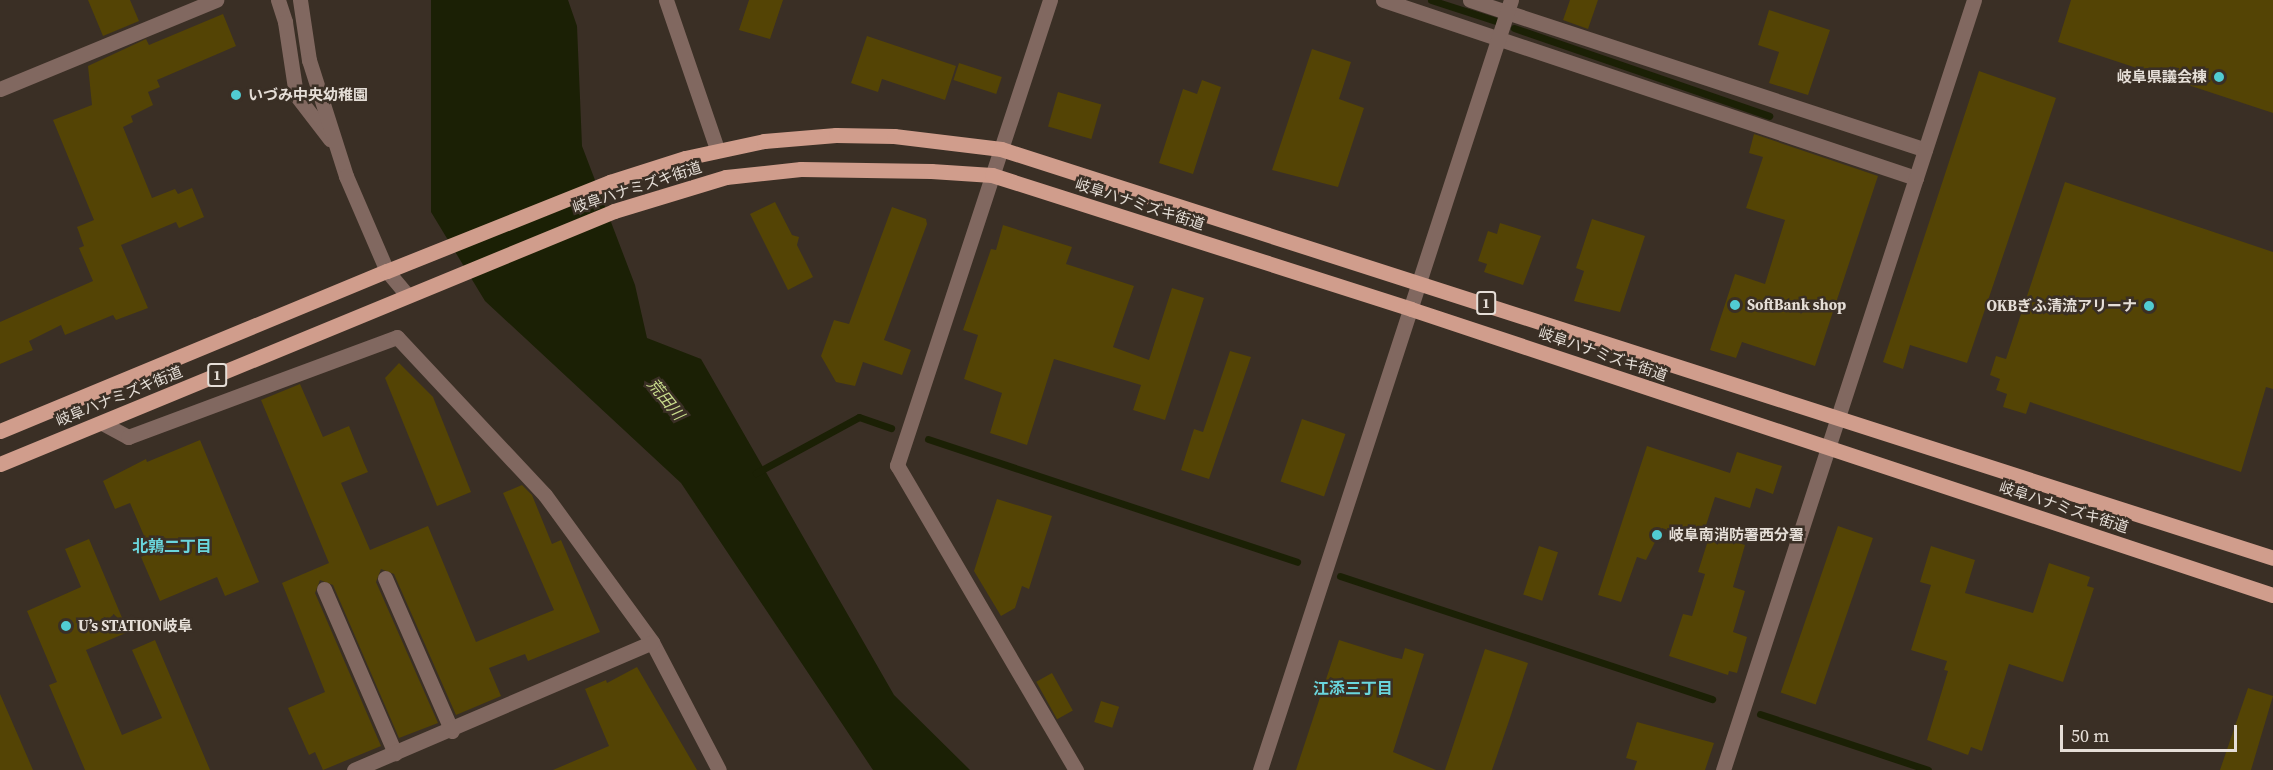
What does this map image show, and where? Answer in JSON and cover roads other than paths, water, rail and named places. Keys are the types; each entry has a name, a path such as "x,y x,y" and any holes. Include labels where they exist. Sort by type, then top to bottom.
{"main road":[{"name":"岐阜ハナミズキ街道","path":"0,431 387,271 610,182 717,149 836,135 894,136 1001,149 1420,281 2273,558"},
{"name":"岐阜ハナミズキ街道","path":"0,464 614,211 695,186 726,177 801,169 992,175 1411,309 2273,595"}],"street":[{"path":"0,89 216,0"},
{"path":"278,0 285,22 296,95 337,149"},
{"path":"300,0 309,60 337,149 387,271 406,296"},
{"path":"666,0 717,149"},
{"path":"1050,0 897,465 1076,770"},
{"path":"1383,0 1916,178"},
{"path":"1470,0 1508,6 1925,150"},
{"path":"1723,770 1974,0"},
{"path":"1260,770 1508,6"},
{"path":"102,423 128,437 397,338 545,495 652,642 719,770"},
{"path":"385,578 452,731"},
{"path":"324,589 394,753"},
{"path":"354,770 452,731 652,642"}],"water":[{"name":"荒田川","path":"431,0 568,0 577,26 582,146 635,285 647,338 701,359 894,695 970,770 873,770 681,483 485,301 431,212"}],"waterway":[{"path":"1431,0 1496,21"},
{"path":"1514,28 1769,116"},
{"path":"756,473 859,417 891,428"},
{"path":"928,439 1297,562"},
{"path":"1340,576 1712,699"},
{"path":"1760,714 1928,770"}],"place":[{"name":"岐阜県議会棟","path":"2219,77"},
{"name":"いづみ中央幼稚園","path":"236,95"},
{"name":"SoftBank shop","path":"1735,305"},
{"name":"OKBぎふ清流アリーナ","path":"2149,306"},
{"name":"岐阜南消防署西分署","path":"1657,535"},
{"name":"U’s STATION岐阜","path":"66,626"}],"district":[{"name":"北鶉二丁目","path":"172,546"},
{"name":"江添三丁目","path":"1353,688"}]}
